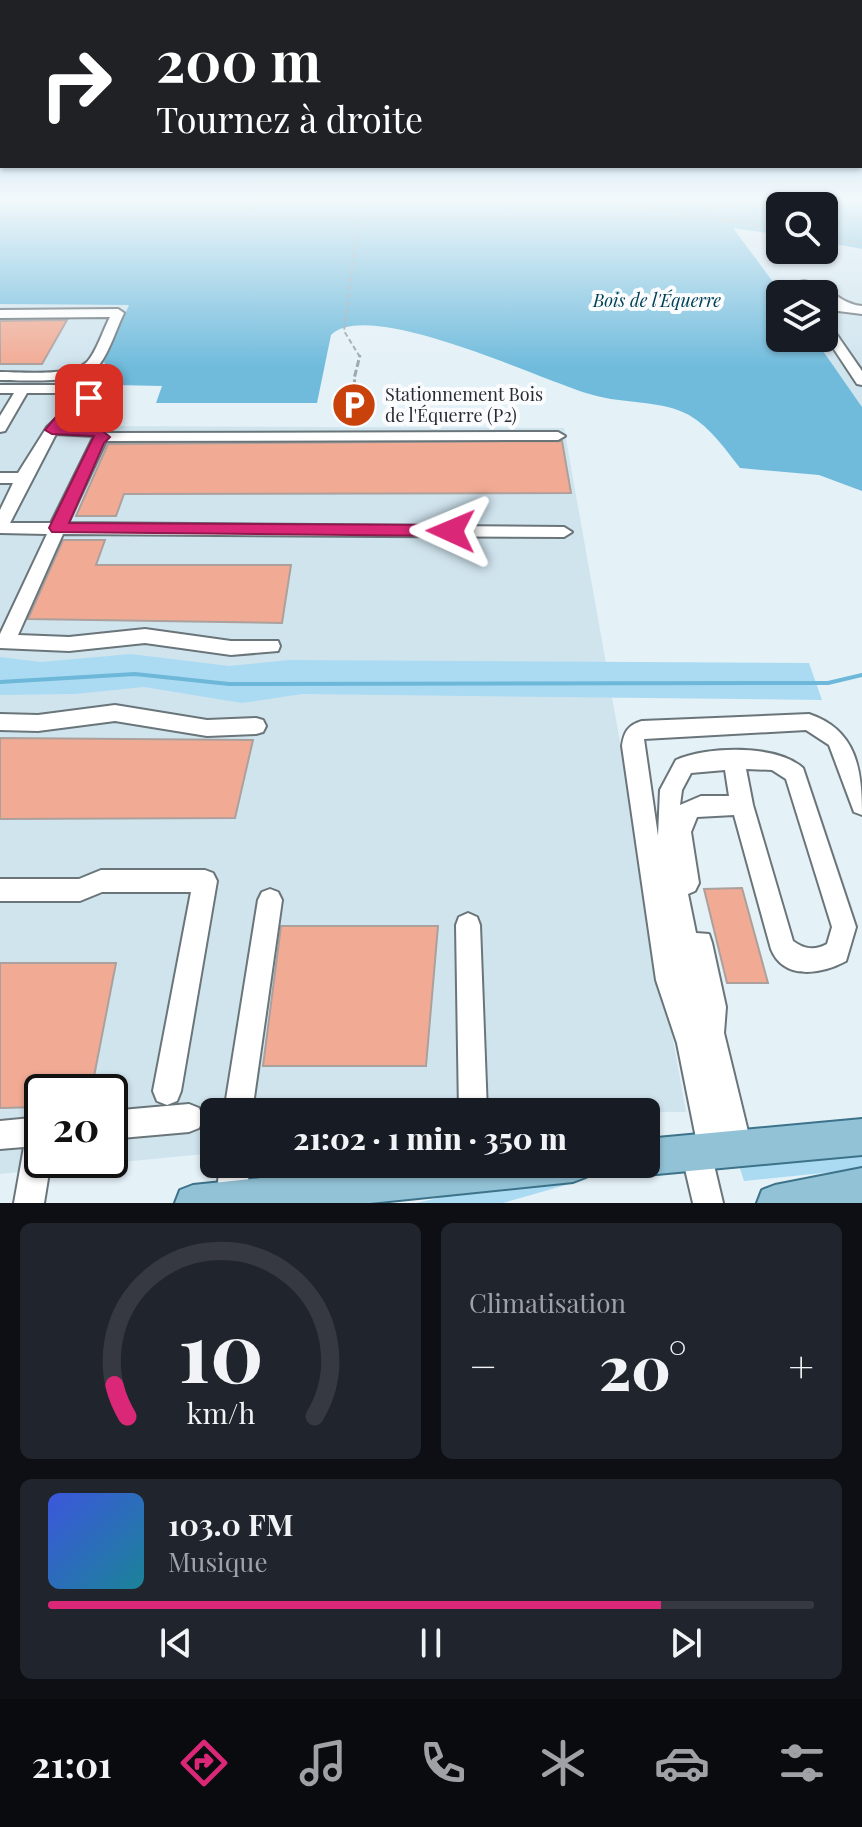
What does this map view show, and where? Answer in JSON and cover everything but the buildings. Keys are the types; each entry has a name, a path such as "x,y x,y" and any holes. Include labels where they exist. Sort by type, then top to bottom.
{"main road":[{"path":"660,1156 862,1137"},
{"path":"193,1203 232,1189 366,1178"},
{"path":"775,1203 862,1186"},
{"path":"844,1203 862,1202"}],"street":[{"path":"838,304 849,317 861,317"},
{"path":"0,314 118,313 93,364 78,372 0,376"},
{"path":"838,346 862,381"},
{"path":"78,372 89,398"},
{"path":"63,373 72,386 89,398"},
{"path":"0,389 65,389 89,398"},
{"path":"0,428 23,389"},
{"path":"89,398 69,410 52,430 0,527 564,532"},
{"path":"52,430 98,431 103,437"},
{"path":"271,646 231,648 145,636 69,644 3,641 97,441 103,437 558,436"},
{"path":"0,478 26,478"},
{"path":"0,722 38,723 129,713 207,728 256,726"},
{"path":"716,1150 690,1043 669,980 632,746 634,735 642,729 809,722 837,740 862,805"},
{"path":"711,1035 701,1010 666,827 674,781 686,764 734,761 779,761 795,774 844,927 837,952 823,960 809,963 796,959 783,949 742,805 734,761"},
{"path":"708,1203 716,1150 711,1035 713,1007 684,867 680,832 689,810 701,806 742,805"},
{"path":"0,890 80,890 101,881 205,881 167,1091"},
{"path":"240,1098 270,900"},
{"path":"468,925 473,1098"},
{"path":"128,1123 189,1118"},
{"path":"0,1135 24,1133"},
{"path":"29,1203 33,1178"}],"path":[{"path":"354,254 344,331 360,356 354,379 358,396"}],"shaded area":[{"path":"752,254 766,254 766,264 838,264 838,254 862,254 862,407 824,352 838,352 838,280 772,280"},
{"path":"0,304 130,305 102,369 108,391 120,401 108,426 564,428 686,1112 660,1112 660,1098 200,1098 200,1154 128,1161 128,1074 24,1074 24,1172 0,1174"},
{"path":"131,654 229,666 289,660 809,663 822,700 302,694 242,703 144,687 75,694 0,695 0,657 41,662"},
{"path":"862,1151 862,1169 744,1181 738,1162"},
{"path":"570,1178 579,1178 580,1181 503,1203 417,1203 476,1189"}],"green space":[{"name":"Bois de l'Équerre","path":"0,254 752,254 772,280 766,280 766,352 824,352 862,407 862,491 819,475 740,468 704,426 678,410 593,395 458,346 382,327 351,326 331,335 317,403 156,403 162,386 115,385 104,362 129,305 0,304"}],"waterway":[{"path":"0,682 135,674 229,684 828,683 862,675"}],"place":[{"name":"Stationnement Bois de l'Équerre (P2)","path":"354,405"}],"route":[{"path":"89,398 69,410 52,430 98,431 103,437 97,441 58,528 451,531"}]}
